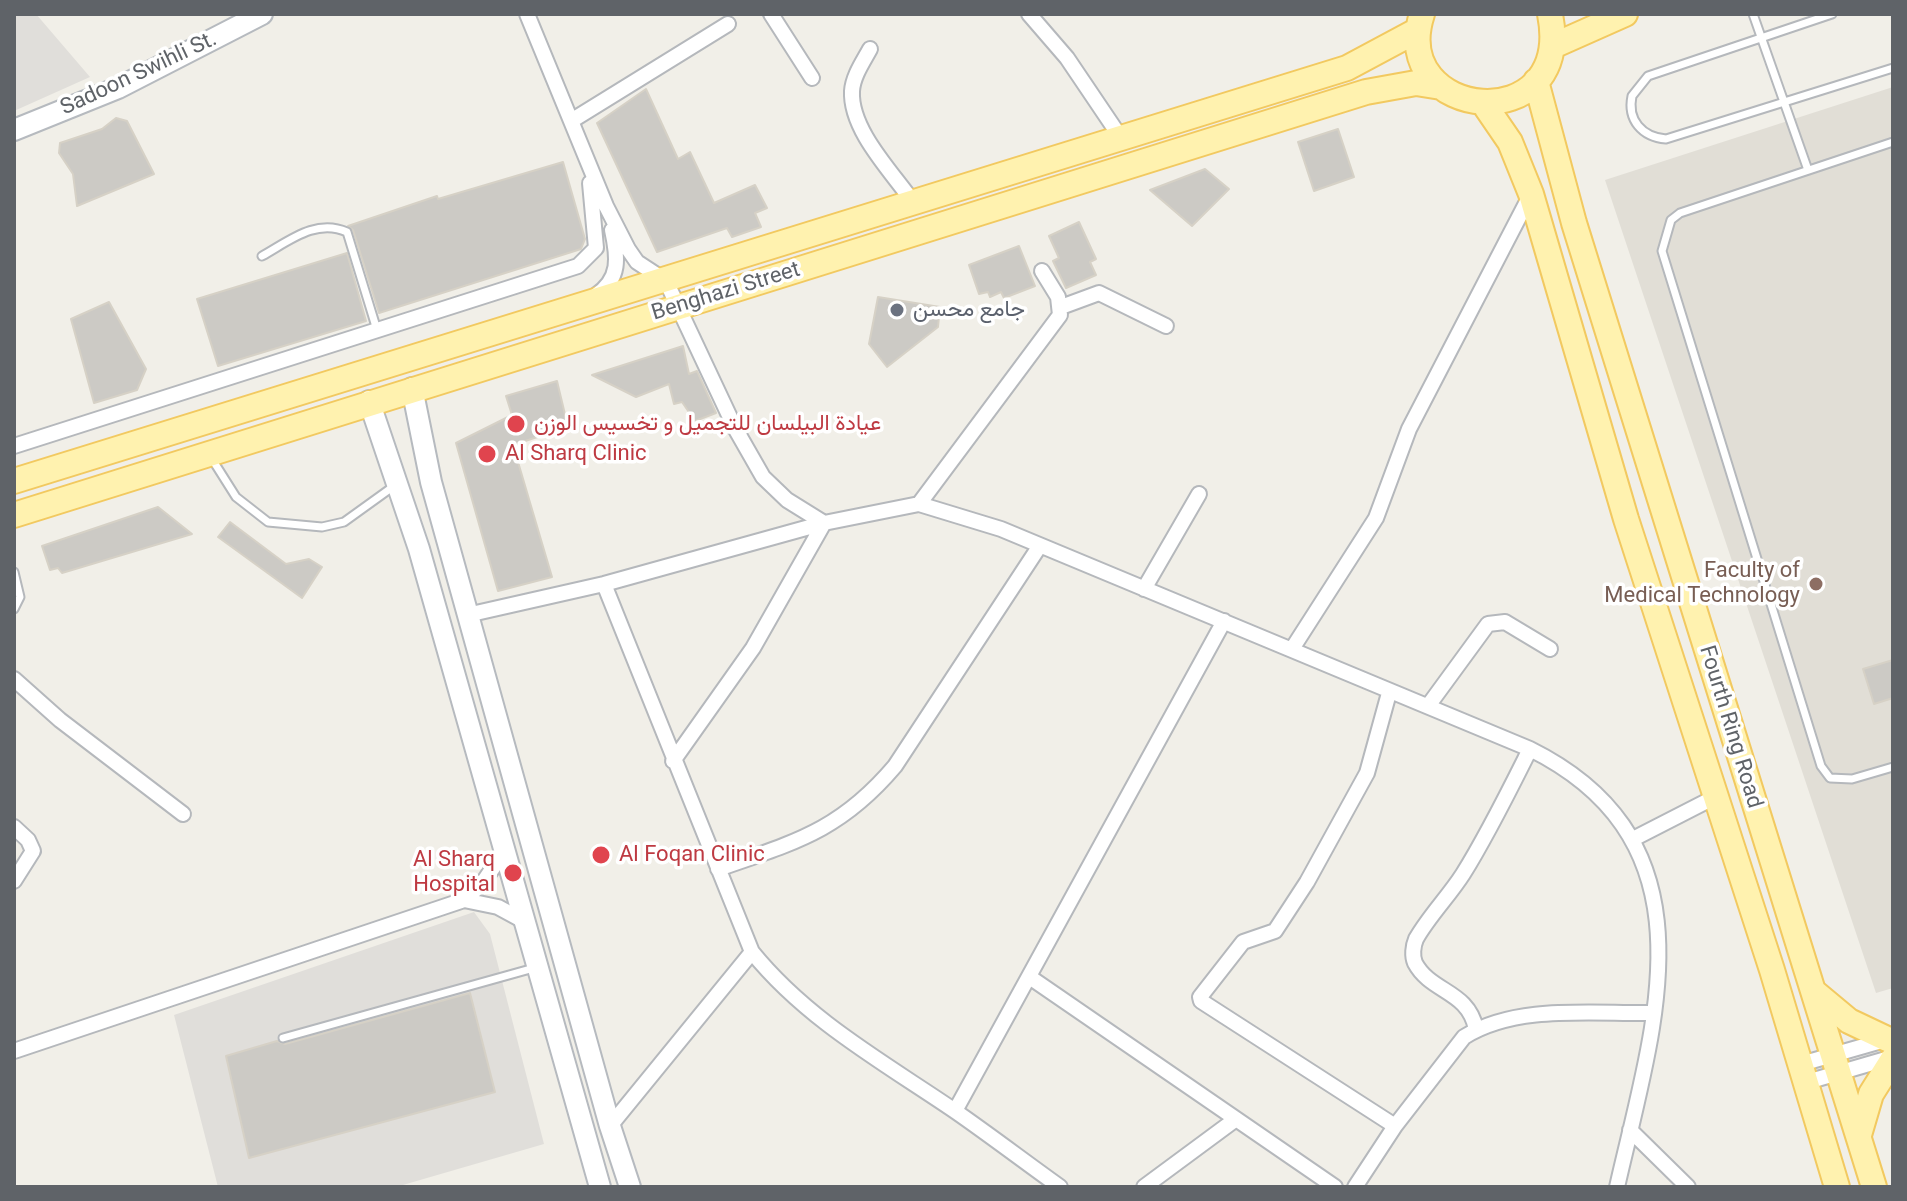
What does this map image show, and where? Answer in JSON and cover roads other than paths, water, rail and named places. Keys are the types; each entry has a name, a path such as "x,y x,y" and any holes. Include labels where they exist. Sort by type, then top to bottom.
{"main road":[{"name":"Sadoon Swihli St.","path":"14,130 118,88 262,14"},
{"path":"1420,22 1421,55 1441,87 1461,99 1484,104 1518,96 1536,81 1553,46 1550,14"},
{"path":"1553,46 1625,14"},
{"name":"Benghazi Street","path":"14,481 1347,68 1420,22"},
{"name":"Fourth Ring Road","path":"1536,81 1574,223 1874,1187"},
{"name":"Benghazi Street","path":"14,515 369,401 1366,92 1416,83 1441,87"},
{"name":"Fourth Ring Road","path":"1484,104 1510,142 1531,194 1626,519 1804,1073 1837,1187"},
{"path":"412,388 425,457 467,615 610,1126 630,1187"},
{"path":"369,401 396,475 600,1187"},
{"path":"396,475 425,457"},
{"path":"1812,990 1842,1016 1892,1048 1871,1094 1859,1135"}],"street":[{"path":"527,14 606,206 637,262 666,281 681,306 735,428 763,477 787,500 824,523"},
{"path":"771,14 812,78"},
{"path":"1029,14 1067,58 1121,138"},
{"path":"571,121 728,24"},
{"path":"870,49 856,76 853,103 871,142 913,202"},
{"path":"14,446 587,261 596,248 597,231 582,144"},
{"path":"1292,649 1376,518 1409,429 1531,194"},
{"path":"577,309 603,291 617,268 606,206"},
{"path":"919,504 1060,315 1061,307 1042,271"},
{"path":"1061,307 1099,293 1166,326"},
{"path":"1144,589 1199,494"},
{"path":"467,615 604,584 824,523 919,504 1001,529 1292,649 1389,693 1530,749 1583,781 1633,839 1652,888 1659,918 1659,972 1617,1187"},
{"path":"673,761 753,648 824,523"},
{"path":"718,869 828,827 869,796 895,766 1039,547"},
{"path":"604,584 752,952 773,979 839,1035 955,1111 1060,1187"},
{"path":"955,1111 1031,978 1224,621"},
{"path":"1428,706 1488,624 1505,622 1550,649"},
{"path":"14,679 60,720 183,814"},
{"path":"1389,693 1367,773 1300,893 1275,931 1243,942 1200,997 1201,1001 1395,1126"},
{"path":"1476,1029 1473,1014 1464,1003 1430,978 1416,963 1413,950 1416,940 1444,903 1484,839 1530,749"},
{"path":"1633,839 1715,797"},
{"path":"14,827 28,840 33,851 14,881"},
{"path":"14,1051 464,900 482,884 503,853"},
{"path":"464,900 498,907 522,920"},
{"path":"610,1126 752,952"},
{"path":"1031,978 1140,1049 1335,1187"},
{"path":"1355,1187 1395,1126 1464,1037 1476,1029 1520,1017 1652,1013"},
{"path":"1804,1073 1892,1048"},
{"path":"1144,1187 1236,1119"},
{"path":"1630,1130 1688,1187"}],"lane":[{"path":"1753,14 1808,170"},
{"path":"1832,14 1648,76 1635,88 1631,113 1634,122 1648,135 1666,139 1783,105 1893,68"},
{"path":"1893,142 1680,213 1671,220 1662,251 1821,766 1830,778 1852,779 1893,767"},
{"path":"262,256 314,228 334,226 347,232 377,330"},
{"path":"208,453 236,497 268,522 322,527 344,522 396,475"},
{"path":"14,572 20,597 14,609"},
{"path":"283,1038 537,968"}],"place":[{"name":"جامع محسن","path":"897,310"},
{"name":"عيادة البيلسان للتجميل و تخسيس الوزن","path":"516,424"},
{"name":"Al Sharq Clinic","path":"487,454"},
{"name":"Faculty of Medical Technology","path":"1816,584"},
{"name":"Al Foqan Clinic","path":"601,855"},
{"name":"Al Sharq Hospital","path":"513,873"}]}
